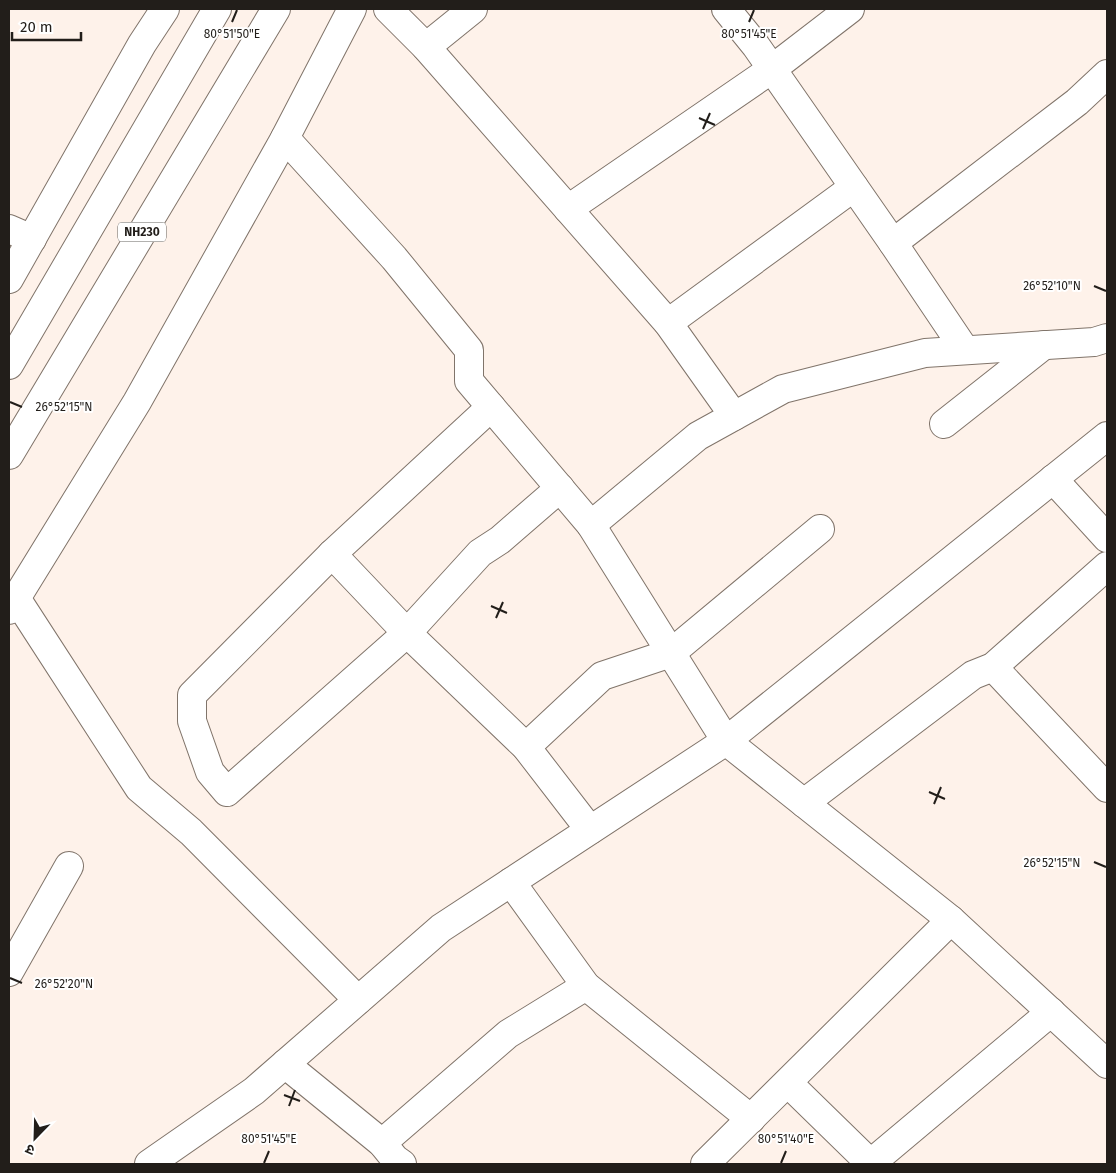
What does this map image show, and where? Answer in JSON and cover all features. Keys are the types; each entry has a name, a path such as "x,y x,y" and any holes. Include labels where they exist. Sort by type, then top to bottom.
{"main road":[{"path":"9,279 20,234 165,9"},
{"path":"9,365 217,9"},
{"name":"NH230","path":"9,455 276,9"},
{"path":"352,9 285,138 137,402 12,604 139,788 191,832 358,1000"},
{"path":"388,9 426,47 668,323 734,416"},
{"path":"426,47 473,9"},
{"path":"726,9 772,69 965,350"},
{"path":"568,209 772,69 850,9"},
{"path":"893,243 1077,102 1107,74"},
{"path":"285,138 394,258 469,350 469,381 591,525 726,741 952,920 1107,1064"},
{"path":"668,323 854,187"},
{"path":"944,424 1044,346"},
{"path":"591,525 698,436 784,389 925,353 1044,346 1103,346"},
{"path":"490,406 332,554 192,695 192,721 210,772 227,792 407,633 480,553 500,540 560,488"},
{"path":"149,1164 254,1091 441,928 726,741 1107,436"},
{"path":"1053,479 1107,538"},
{"path":"526,747 602,676 671,653 820,529"},
{"path":"332,554 407,633 526,747 590,830"},
{"path":"804,803 973,675 993,668 1107,566"},
{"path":"993,668 1107,788"},
{"path":"9,972 69,866"},
{"path":"511,882 586,986 751,1119"},
{"path":"705,1164 952,920"},
{"path":"382,1143 508,1034 586,986"},
{"path":"788,1083 870,1164 1051,1012"},
{"path":"285,1064 382,1143 395,1159 402,1164"}]}
